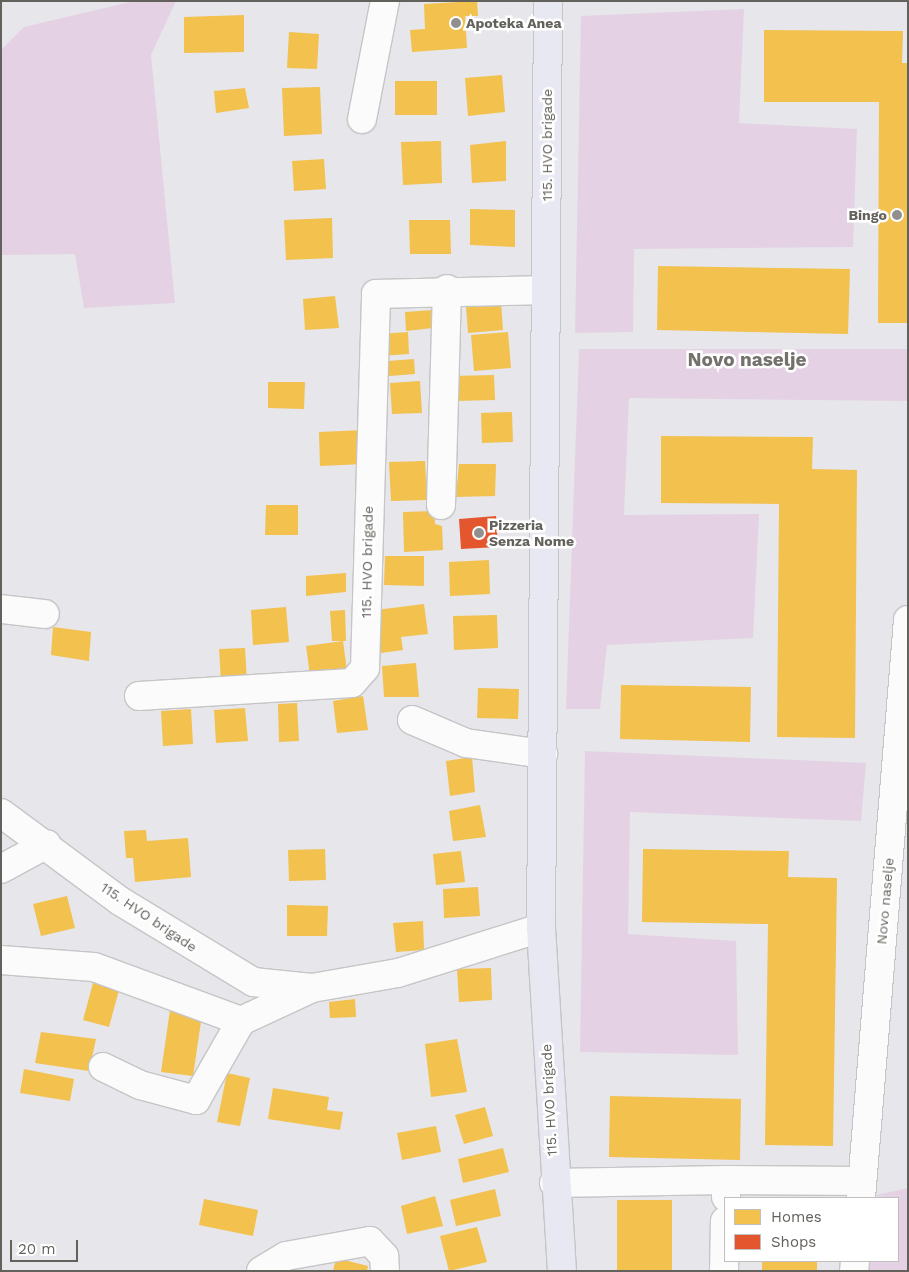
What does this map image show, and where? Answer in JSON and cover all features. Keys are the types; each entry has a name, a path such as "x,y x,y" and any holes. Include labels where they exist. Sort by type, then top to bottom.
{"main road":[{"name":"115. HVO brigade","path":"548,1 541,928 554,1183 562,1271"}],"street":[{"path":"362,119 385,1"},
{"path":"441,506 446,289"},
{"name":"115. HVO brigade","path":"139,696 352,683 365,668 376,294 446,289 546,290"},
{"path":"1,609 45,614"},
{"name":"Novo naselje","path":"554,1183 726,1189 862,1190 908,620"},
{"path":"412,720 466,743 543,754"},
{"name":"115. HVO brigade","path":"1,813 47,844 120,901 253,982 312,988"},
{"path":"1,869 47,844"},
{"name":"115. HVO brigade","path":"241,1021 312,988 398,972 541,928"},
{"path":"1,960 94,967 241,1021 196,1100 140,1085 103,1067"},
{"path":"261,1271 286,1256 370,1241 384,1256 385,1271"}],"shaded area":[{"path":"134,1 176,1 151,55 175,303 84,308 75,254 1,255 1,50 24,27"},
{"path":"744,9 739,123 857,129 853,247 634,249 633,332 575,333 581,16"},
{"path":"579,349 908,349 908,401 629,398 624,515 759,514 753,638 607,645 600,709 566,709"},
{"path":"585,751 866,763 861,821 630,812 628,934 736,941 738,1055 580,1052"},
{"path":"908,1188 908,1271 865,1271 866,1262 899,1262 899,1197 872,1196"}],"building: Homes":[{"path":"477,1 478,16 465,16 467,48 412,52 410,30 425,29 424,4"},
{"path":"244,15 244,52 184,53 184,17"},
{"path":"764,30 903,31 902,63 908,63 908,323 878,323 879,102 764,102"},
{"path":"289,32 319,34 317,69 287,68"},
{"path":"502,75 505,112 468,116 465,78"},
{"path":"395,81 437,81 437,115 395,115"},
{"path":"320,87 322,134 284,136 282,88"},
{"path":"245,88 249,108 216,113 214,91"},
{"path":"441,141 442,183 403,185 401,142"},
{"path":"506,141 506,181 472,183 470,145"},
{"path":"324,159 326,189 294,191 292,161"},
{"path":"470,209 515,210 515,247 470,245"},
{"path":"332,218 333,258 286,260 284,220"},
{"path":"409,220 450,220 451,254 410,254"},
{"path":"658,266 850,269 848,334 657,330"},
{"path":"335,296 339,328 305,330 303,299"},
{"path":"501,303 503,330 468,333 466,306"},
{"path":"432,310 433,328 406,331 405,312"},
{"path":"408,332 409,354 380,356 379,334"},
{"path":"508,332 511,368 474,371 471,335"},
{"path":"414,359 415,374 389,376 388,361"},
{"path":"494,375 495,400 454,401 453,376"},
{"path":"420,381 422,413 392,414 390,383"},
{"path":"268,382 305,382 304,409 268,408"},
{"path":"512,412 513,442 482,443 481,413"},
{"path":"364,430 364,464 320,466 319,432"},
{"path":"661,436 813,437 812,469 857,470 855,738 777,737 779,504 661,503"},
{"path":"425,461 427,500 391,501 389,462"},
{"path":"459,464 496,464 495,496 456,497"},
{"path":"266,505 298,505 298,535 265,535"},
{"path":"434,511 435,524 442,526 443,550 404,552 403,512"},
{"path":"385,556 424,556 424,586 384,585"},
{"path":"489,560 490,594 450,596 449,562"},
{"path":"346,573 346,592 306,596 306,576"},
{"path":"424,604 428,634 401,637 403,650 381,653 376,610"},
{"path":"286,607 289,642 253,645 251,610"},
{"path":"345,610 346,641 332,641 330,611"},
{"path":"497,615 498,648 454,650 453,616"},
{"path":"53,627 91,632 89,661 51,655"},
{"path":"343,641 347,671 310,676 306,646"},
{"path":"245,648 247,681 221,681 219,649"},
{"path":"416,663 419,697 384,697 382,666"},
{"path":"621,685 751,687 750,742 620,739"},
{"path":"478,688 519,689 518,719 477,718"},
{"path":"363,696 368,730 337,733 333,701"},
{"path":"297,703 299,741 279,742 278,704"},
{"path":"245,708 248,741 216,743 214,710"},
{"path":"191,709 193,744 163,746 161,711"},
{"path":"472,757 475,792 450,796 446,761"},
{"path":"480,805 486,837 453,841 449,811"},
{"path":"146,830 147,841 188,838 191,877 135,882 133,858 126,858 124,831"},
{"path":"325,849 326,880 289,881 288,850"},
{"path":"643,849 789,851 788,877 837,878 833,1146 765,1145 768,924 642,922"},
{"path":"461,851 465,882 436,885 433,854"},
{"path":"478,887 480,916 444,918 443,889"},
{"path":"67,896 75,928 41,936 33,904"},
{"path":"287,905 328,906 327,936 287,936"},
{"path":"423,921 424,950 396,952 393,923"},
{"path":"491,968 492,1000 459,1002 457,969"},
{"path":"93,983 119,990 109,1027 83,1020"},
{"path":"355,999 356,1017 330,1018 329,1002"},
{"path":"170,1010 202,1015 193,1076 161,1072"},
{"path":"41,1032 96,1039 89,1071 35,1063"},
{"path":"457,1039 467,1092 431,1097 425,1044"},
{"path":"24,1069 74,1079 70,1101 20,1093"},
{"path":"227,1073 250,1078 240,1126 217,1122"},
{"path":"273,1088 329,1097 327,1110 343,1112 340,1130 268,1119"},
{"path":"610,1096 741,1099 740,1160 609,1157"},
{"path":"485,1107 493,1136 464,1144 455,1115"},
{"path":"436,1126 441,1152 402,1160 397,1133"},
{"path":"503,1148 509,1172 463,1183 458,1159"},
{"path":"495,1189 501,1216 456,1226 450,1200"},
{"path":"435,1196 443,1226 407,1234 401,1206"},
{"path":"204,1199 258,1210 253,1236 199,1225"},
{"path":"617,1200 672,1200 672,1271 617,1271"},
{"path":"477,1227 487,1262 449,1271 440,1236"},
{"path":"336,1258 368,1266 367,1271 333,1271"},
{"path":"762,1262 817,1262 817,1271 762,1271"}],"building: Shops":[{"name":"Pizzeria Senza Nome","path":"496,516 498,547 461,549 459,519"}],"place":[{"name":"Apoteka Anea","path":"456,23"},
{"name":"Bingo","path":"897,215"},
{"name":"Pizzeria Senza Nome","path":"479,533"}],"district":[{"name":"Novo naselje","path":"747,360"}]}
